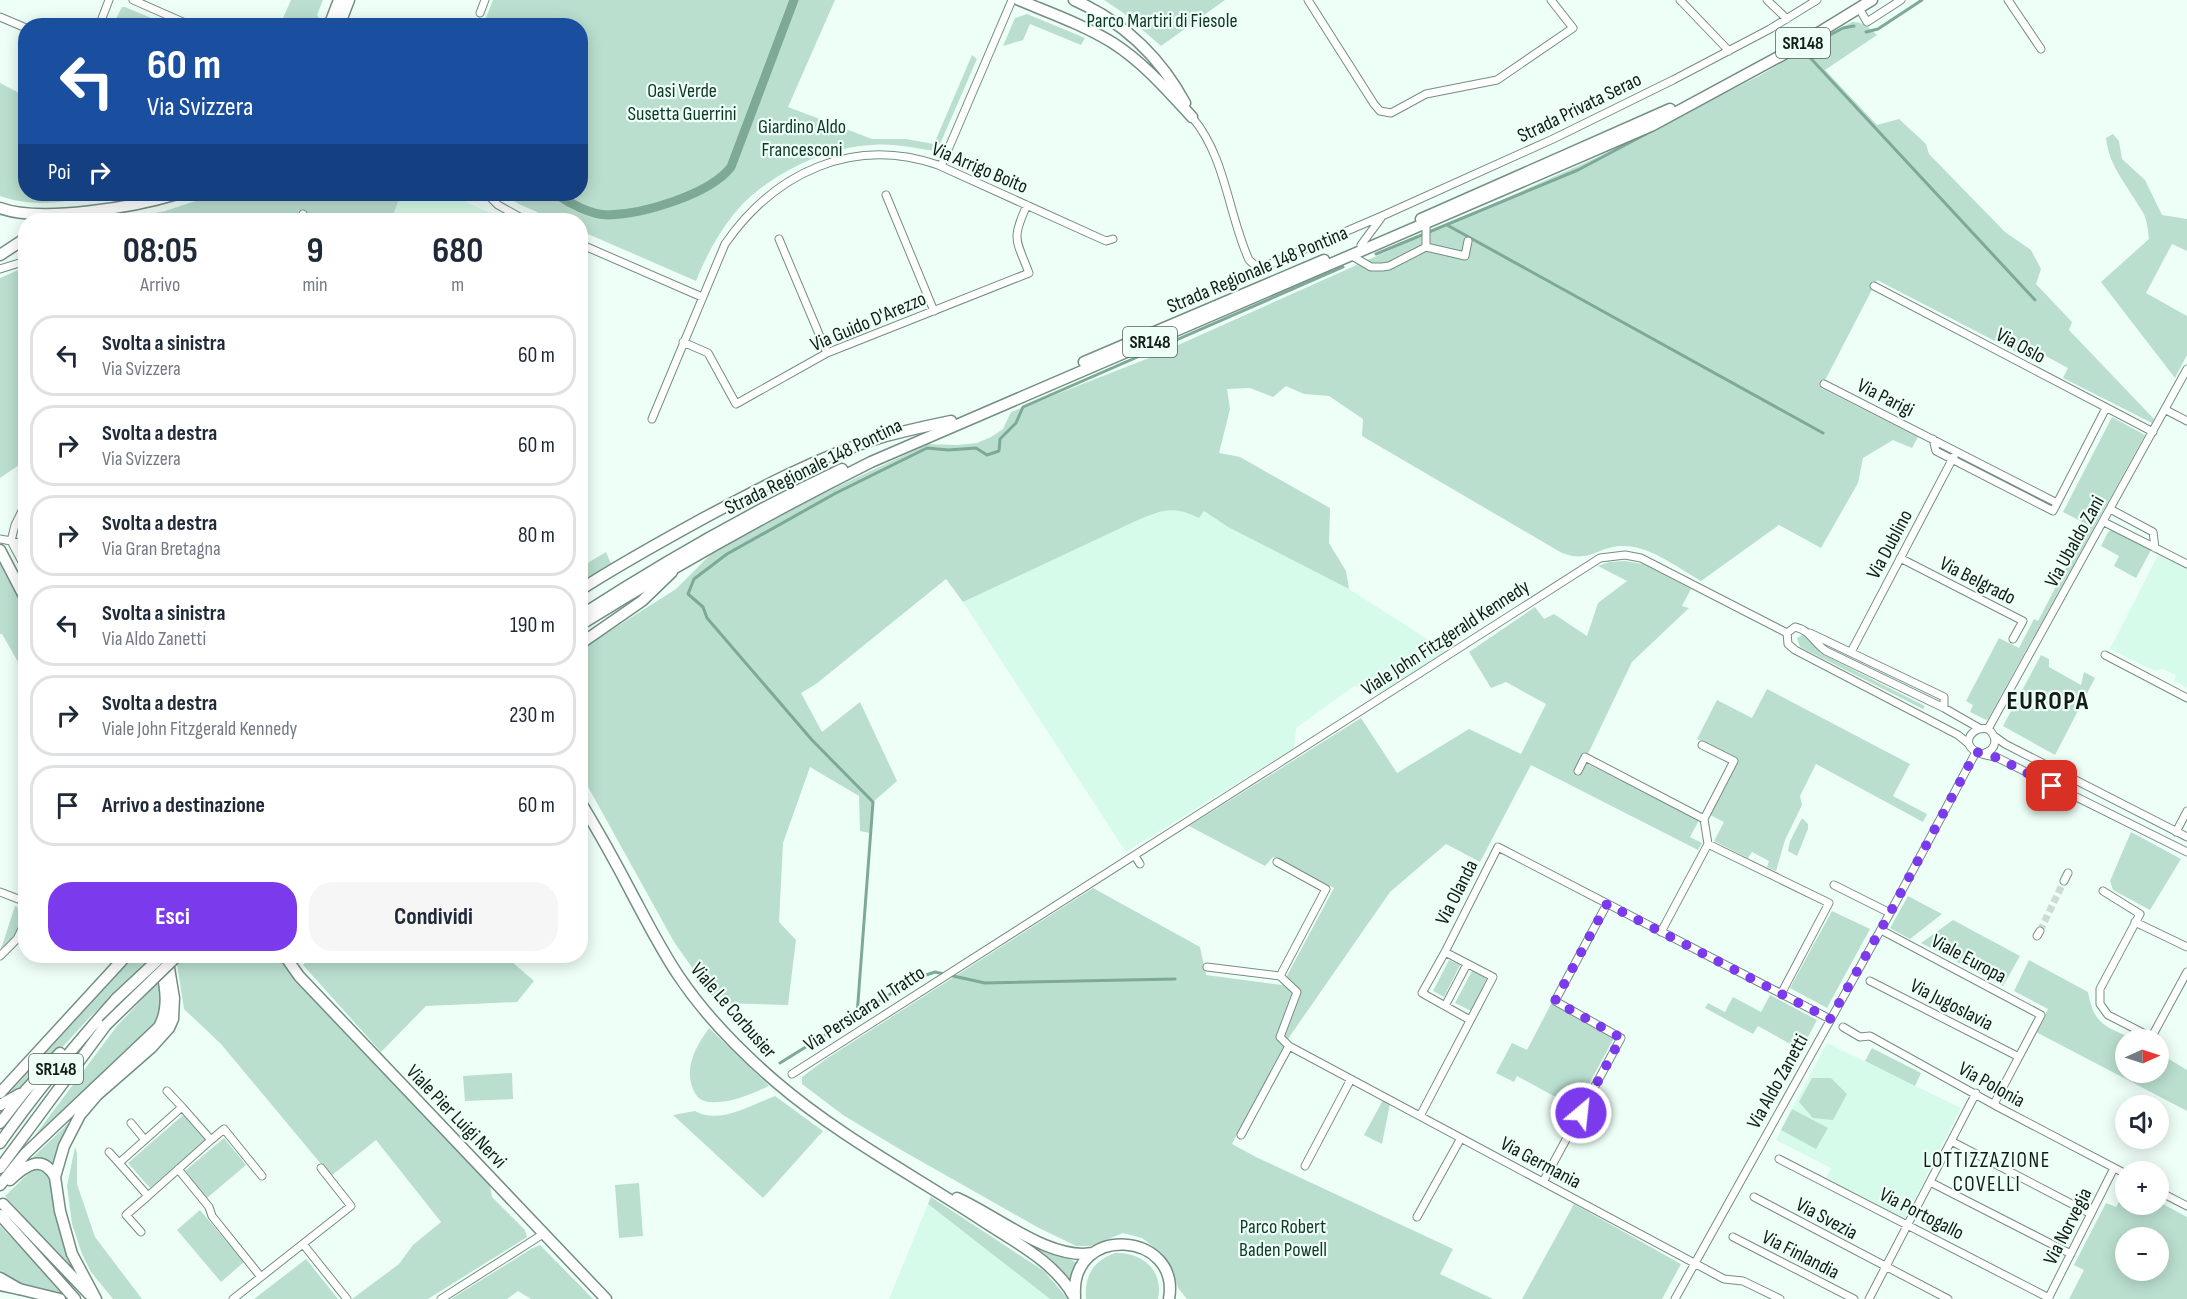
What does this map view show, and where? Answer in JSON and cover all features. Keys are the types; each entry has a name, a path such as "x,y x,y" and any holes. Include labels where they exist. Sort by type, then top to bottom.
{"street":[{"path":"102,18 109,0"},
{"path":"133,0 149,4 176,18"},
{"path":"332,18 339,0"},
{"path":"342,18 349,0"},
{"path":"480,13 485,0"},
{"path":"941,166 1012,0"},
{"path":"1019,0 1110,41 1155,77 1192,117 1203,131 1213,152 1246,253 1253,265 1263,267 1271,265 1382,216"},
{"path":"1074,0 1090,7 1125,31 1153,56 1172,81 1192,117"},
{"path":"1308,0 1374,104 1380,111 1391,113 1425,94 1497,80 1573,27 1551,0"},
{"path":"1680,0 1729,51"},
{"path":"1767,0 1786,19"},
{"name":"Strada Privata Serao","path":"1360,245 1382,216 1553,139 1729,51 1817,0"},
{"name":"Strada Regionale 148 Pontina","path":"588,620 691,557 871,462 1651,126 1784,54 1872,0"},
{"path":"1859,8 1867,22 1901,0"},
{"path":"2008,0 2042,49"},
{"path":"1081,26 1090,7"},
{"path":"0,17 18,25"},
{"name":"Strada Regionale 148 Pontina","path":"588,611 664,562 786,495 870,456 1731,83"},
{"name":"Via Arrigo Boito","path":"652,419 725,244 740,222 777,188 797,176 842,158 880,154 900,155 941,166 1106,242 1113,239"},
{"path":"886,195 934,311"},
{"path":"98,213 153,201"},
{"path":"494,201 512,213"},
{"name":"Via Guido D'Arezzo","path":"683,342 708,353 736,404 827,353 1029,273 1015,236 1027,206"},
{"path":"0,208 18,213"},
{"path":"52,213 116,208"},
{"path":"1426,224 1427,243 1465,256 1468,241"},
{"path":"779,239 827,353"},
{"path":"0,255 18,243"},
{"name":"Strada Regionale 148 Pontina","path":"1352,256 1371,267 1389,266 1427,243"},
{"path":"588,247 702,297"},
{"path":"0,269 18,263"},
{"name":"Via Oslo","path":"1875,286 2153,432"},
{"name":"Via Ubaldo Zani","path":"1988,729 2187,369"},
{"name":"Via Parigi","path":"1824,384 1933,439 2057,503 2053,511 1936,451 1933,439"},
{"path":"2057,503 2106,408"},
{"path":"2166,410 2187,421"},
{"path":"588,585 667,538 731,504 836,454 889,435 951,421"},
{"name":"Via Dublino","path":"1851,652 1956,451"},
{"path":"1997,483 2001,474"},
{"path":"2110,509 2153,532 2156,548"},
{"path":"18,519 11,542 18,555"},
{"path":"2104,522 2187,564"},
{"path":"0,539 18,543"},
{"path":"0,550 18,583"},
{"name":"Viale John Fitzgerald Kennedy","path":"954,970 1600,558 1625,555 1641,558 1787,633"},
{"path":"588,638 642,601 691,557"},
{"name":"Via Belgrado","path":"1900,558 2023,621 2013,639"},
{"name":"Viale John Fitzgerald Kennedy","path":"1787,633 1795,627 1851,652 1944,698 1944,708"},
{"name":"Viale John Fitzgerald Kennedy","path":"1808,632 1818,646 1826,651 1944,708 1979,728 1988,729"},
{"name":"Viale John Fitzgerald Kennedy","path":"1787,633 1788,644 1795,651 1958,735 1976,752"},
{"path":"2105,655 2187,698"},
{"path":"1969,744 1970,735 1979,728"},
{"path":"1988,729 2005,744 2187,837"},
{"path":"1984,753 1994,745 1994,736"},
{"path":"1661,932 1708,844 1704,819 1734,761 1702,745"},
{"path":"1976,752 1998,758 2187,852"},
{"name":"Via Aldo Zanetti","path":"1675,1299 1881,930 1976,752"},
{"path":"1578,771 1585,757 1704,819"},
{"path":"2176,832 2187,811"},
{"name":"Viale Le Corbusier","path":"588,815 679,976 709,1014 760,1068 835,1127 1033,1254 1054,1271 1069,1288 1075,1299"},
{"path":"1708,844 1829,903 1781,994"},
{"name":"Via Olanda","path":"1470,1020 1422,993 1498,847 1607,904"},
{"path":"1135,856 1140,864"},
{"path":"1277,862 1326,889 1280,976"},
{"path":"2064,881 2068,873"},
{"path":"1834,885 1890,913"},
{"path":"2103,891 2140,914 2100,989 2100,1004 2108,1016 2133,1029"},
{"path":"0,892 18,899"},
{"path":"1543,1182 1621,1038 1555,1001 1607,904 1830,1019"},
{"path":"2135,922 2187,947"},
{"name":"Viale Europa","path":"1881,930 2041,1015 2019,1057"},
{"path":"0,956 18,937"},
{"name":"Via Olanda","path":"1420,1116 1493,977 1445,952"},
{"path":"0,1093 120,963"},
{"name":"SR148","path":"0,1144 73,1047 116,999 154,963"},
{"path":"0,1185 25,1155 159,1027 166,1002 162,963"},
{"path":"55,1177 64,1146 80,1115 97,1095 152,1047 169,1028 173,1019 174,998 168,963"},
{"name":"SR148","path":"0,1144 106,1025 170,963"},
{"name":"Viale Pier Luigi Nervi","path":"290,963 299,976 606,1299"},
{"path":"1445,1006 1467,964"},
{"path":"1207,968 1280,976 1297,992 1280,1037 1289,1046 1241,1135"},
{"name":"Via Persicara II Tratto","path":"792,1074 954,970"},
{"path":"2155,1029 2187,972"},
{"name":"Via Jugoslavia","path":"1870,981 2019,1057"},
{"path":"0,1124 25,1091 88,1024 116,999"},
{"path":"0,1168 106,1025"},
{"name":"Via Polonia","path":"1843,1027 1860,1037 1870,1036 2114,1168"},
{"name":"Via Germania","path":"1289,1046 1724,1279 1743,1281 1780,1299"},
{"path":"1994,1104 2019,1057"},
{"path":"1305,1166 1352,1079"},
{"path":"0,1105 25,1091"},
{"path":"167,1091 211,1140"},
{"path":"1869,1299 1976,1093"},
{"path":"119,1163 182,1107"},
{"path":"131,1123 145,1140"},
{"path":"141,1232 126,1215 224,1129 262,1176"},
{"path":"1417,1217 1461,1138"},
{"path":"1951,1142 2091,1214"},
{"path":"110,1152 148,1196"},
{"name":"Via Portogallo","path":"1779,1159 2049,1298"},
{"path":"0,1190 27,1166 35,1163 51,1170 55,1177 60,1211 72,1254 94,1299"},
{"path":"233,1299 351,1206 321,1168"},
{"name":"Via Norvegia","path":"2049,1298 2114,1168"},
{"path":"178,1169 261,1277"},
{"path":"1930,1182 2071,1254"},
{"name":"Viale Le Corbusier","path":"926,1184 969,1203 1046,1246 1066,1253 1081,1255 1093,1253"},
{"name":"Via Svezia","path":"1754,1197 1948,1299"},
{"path":"2169,1197 2187,1206"},
{"path":"3,1204 94,1299"},
{"path":"0,1215 75,1299"},
{"path":"441,1299 543,1234"},
{"name":"Via Finlandia","path":"1733,1237 1854,1299"},
{"name":"Viale Le Corbusier","path":"1075,1299 1077,1274 1084,1263 1093,1253 1107,1245 1123,1243 1138,1245 1152,1253 1163,1265 1169,1280 1170,1298"},
{"path":"303,1244 347,1299"},
{"path":"0,1278 19,1289"},
{"path":"0,1285 60,1299"}],"shaded area":[{"path":"398,201 464,201 490,213 394,213"},
{"path":"1174,509 1186,511 1199,518 1203,511 1228,527 1349,589 1446,651 1380,693 1354,686 1296,728 1294,748 1126,852 963,602 1138,520"},
{"path":"2158,555 2187,569 2187,688 2174,681 2176,675 2163,669 2155,671 2110,649"},
{"path":"1827,1043 1961,1108 1905,1218 1826,1178 1831,1168 1776,1140"},
{"path":"928,1204 1050,1299 889,1299"}],"green space":[{"path":"291,0 323,0 317,15 319,18 283,18"},
{"name":"Oasi Verde Susetta Guerrini","path":"493,0 835,0 788,107 872,139 906,139 934,144 972,55 977,59 937,151 889,145 856,147 824,155 778,176 742,204 726,224 712,246 696,281 588,234 588,213 539,213 514,201 588,201 588,18 486,18"},
{"name":"Parco Martiri di Fiesole","path":"1104,0 1225,0 1161,46 1122,12"},
{"path":"122,7 125,7 151,18 116,18"},
{"path":"1027,14 1085,38 1081,45 1030,24 1023,40 1003,46 1015,18"},
{"path":"1852,22 1862,24 1877,35 1825,70 1877,125 1899,119 1926,144 1929,154 2005,232 2031,250 2041,269 2036,284 2072,322 2069,330 2154,419 2152,423 2063,378 2068,368 2025,345 2020,354 1877,280 1821,388 1918,437 1912,448 1893,440 1863,458 1858,483 1821,548 1779,525 1701,581 1664,559 1635,547 1616,546 1580,556 1562,553 1362,436 1363,419 1329,396 1304,394 1286,386 1273,397 1250,388 1227,389 1230,409 1219,453 1240,457 1330,508 1329,543 1346,571 1349,589 1228,527 1204,511 1199,518 1175,510 1168,510 1138,520 963,602 946,579 816,684 801,693 822,732 860,702 897,781 873,802 870,833 860,831 859,796 810,767 783,843 779,922 796,940 788,1005 717,1003 674,942 588,787 588,645 676,589 714,551 826,492 928,444 977,443 991,437 1003,429 1011,412 1149,358 1600,156 1759,76"},
{"path":"0,83 18,92 18,201 0,196"},
{"path":"2113,134 2119,141 2122,159 2145,180 2162,215 2187,219 2187,251 2172,244 2146,293 2187,316 2187,355 2175,378 2101,282 2149,239 2144,214 2111,158 2106,138"},
{"path":"20,201 65,201 40,203"},
{"path":"196,201 398,201 394,213 304,213 299,211 298,213 155,213"},
{"path":"18,270 18,466 0,478 0,278"},
{"path":"2112,417 2145,435 1986,720 1970,712 1973,705 1966,701 1999,638 2019,648 2034,619 2038,621 2088,525 2063,512"},
{"path":"2112,530 2151,550 2136,578 2114,566 2119,556 2101,546 2108,532"},
{"path":"606,552 611,564 588,579 588,563"},
{"path":"0,561 18,597 18,662 0,634"},
{"name":"Parco Robert Baden Powell","path":"1625,561 1643,564 1691,589 1682,606 1689,608 1632,662 1584,762 1699,820 1690,837 1702,843 1698,850 1531,765 1480,862 1446,844 1390,892 1290,1036 1232,1144 1453,1249 1440,1274 1493,1299 1187,1299 1178,1288 1163,1254 1142,1238 1123,1233 1091,1246 1076,1246 1037,1227 896,1147 843,1115 802,1084 802,1077 826,1059 1093,888 1200,947 1206,975 1282,985 1334,888 1273,857 1265,866 1189,826 1361,718 1397,773 1469,729 1521,754 1546,704 1506,682 1491,688 1469,652 1535,607 1544,619 1554,614 1587,636 1598,603 1627,581 1598,566 1609,562"},
{"path":"1804,634 1809,637 1820,653 1925,706 1923,709 1800,647 1797,638"},
{"path":"2041,655 2049,659 2049,667 2081,685 2084,672 2095,678 2055,755 2003,726"},
{"path":"1767,689 1910,764 1893,796 1927,814 1923,822 1816,764 1800,796 1802,805 1785,840 1776,871 1767,867 1769,861 1752,852 1748,858 1714,841 1724,822 1710,815 1738,761 1697,739 1717,700 1752,718"},
{"path":"1802,818 1808,824 1808,829 1797,856 1788,851 1790,841"},
{"path":"2131,832 2181,859 2150,910 2113,890 2110,881"},
{"path":"1908,896 1942,914 1910,939 1890,928"},
{"path":"15,906 18,907 18,931 0,952"},
{"path":"1832,911 1870,929 1827,1008 1790,988"},
{"path":"1953,920 2020,956 2003,986 1921,943"},
{"path":"1449,960 1460,965 1444,997 1433,991"},
{"path":"2029,960 2088,992 2097,1018 2115,1031 2115,1073 2036,1032 2048,1009 2014,991"},
{"path":"128,963 146,963 88,1019 22,1092 2,1101"},
{"path":"288,963 489,1180 492,1197 525,1230 527,1237 428,1299 352,1299 399,1264 413,1245 441,1222 376,1140 331,1176 221,1044 184,1009 177,964"},
{"path":"305,963 513,963 534,981 517,1002 426,1006 381,1052 303,965"},
{"path":"1472,971 1487,979 1471,1011 1455,1003"},
{"path":"161,979 161,1020 18,1158 117,1026"},
{"path":"1770,995 1817,1020 1801,1050 1758,1026 1753,1034 1705,1008 1708,1003 1725,1012 1733,997 1761,1012"},
{"path":"1551,1004 1614,1038 1576,1108 1517,1076 1514,1082 1496,1073 1512,1043 1527,1050"},
{"path":"709,1028 769,1086 733,1100 707,1102 698,1097 691,1081 691,1065 696,1050"},
{"path":"1872,1048 1921,1073 1915,1086 1865,1061"},
{"path":"2169,1059 2187,1070 2187,1111 2169,1102 2169,1095 2156,1095 2133,1083 2169,1083"},
{"path":"512,1073 513,1099 465,1101 463,1076"},
{"path":"1812,1078 1831,1078 1847,1094 1833,1120 1813,1118 1799,1102"},
{"path":"775,1096 823,1131 763,1198 673,1115 695,1111 704,1115 725,1115"},
{"path":"1383,1100 1390,1104 1382,1144 1364,1135"},
{"path":"1792,1109 1828,1128 1816,1149 1781,1130"},
{"path":"80,1112 54,1165 49,1163 24,1166"},
{"path":"183,1115 205,1140 150,1188 128,1163"},
{"path":"224,1138 246,1165 207,1198 185,1171"},
{"path":"75,1147 77,1184 95,1237 142,1299 113,1299 91,1272 82,1254 72,1224 67,1186"},
{"path":"38,1168 52,1174 85,1284 5,1196 32,1170"},
{"path":"639,1183 643,1236 619,1238 615,1185"},
{"path":"931,1197 1044,1271 1068,1299 1050,1299 928,1204"},
{"path":"2106,1203 2115,1207 2115,1215 2169,1215 2169,1207 2187,1217 2187,1299 2069,1299 2084,1270 2074,1265"},
{"path":"1574,1204 1681,1264 1662,1299 1522,1299"},
{"path":"200,1210 244,1262 221,1282 177,1230"},
{"path":"0,1226 70,1299 24,1285 0,1272"},
{"path":"1018,1238 1030,1241 1078,1263 1073,1283 1052,1261"},
{"path":"540,1245 593,1299 531,1299 518,1291 507,1299 451,1299 531,1249"},
{"path":"1115,1253 1134,1256 1149,1265 1158,1279 1158,1299 1086,1299 1088,1276 1101,1260"},
{"path":"306,1259 338,1299 254,1299"}],"waterway":[{"path":"567,201 595,213 622,214 674,201 692,194 721,177 731,167 794,0"},
{"path":"1866,32 1878,29 1922,0"},
{"path":"1787,58 1843,28 1854,26"},
{"path":"1803,50 2035,300"},
{"path":"1376,254 1578,170 1646,134"},
{"path":"1447,225 1823,433"},
{"path":"1175,979 985,983 935,972 914,979 857,1015 873,802 812,740 707,618 703,607 688,594 694,579 727,554 836,493 927,448 948,450 976,448 987,455 999,451 1000,439 1016,423 1023,407 1343,267"},
{"path":"780,1063 857,1015"}],"tunnel":[{"path":"2040,931 2064,881"}],"district":[{"name":"EUROPA","path":"2048,700"},
{"name":"LOTTIZZAZIONE COVELLI","path":"1987,1172"}],"route":[{"path":"1581,1113 1621,1038 1555,1001 1607,904 1830,1019 1976,752 1998,758 2052,786"}],"park label":[{"name":"Giardino Aldo Francesconi","path":"802,138"}]}
